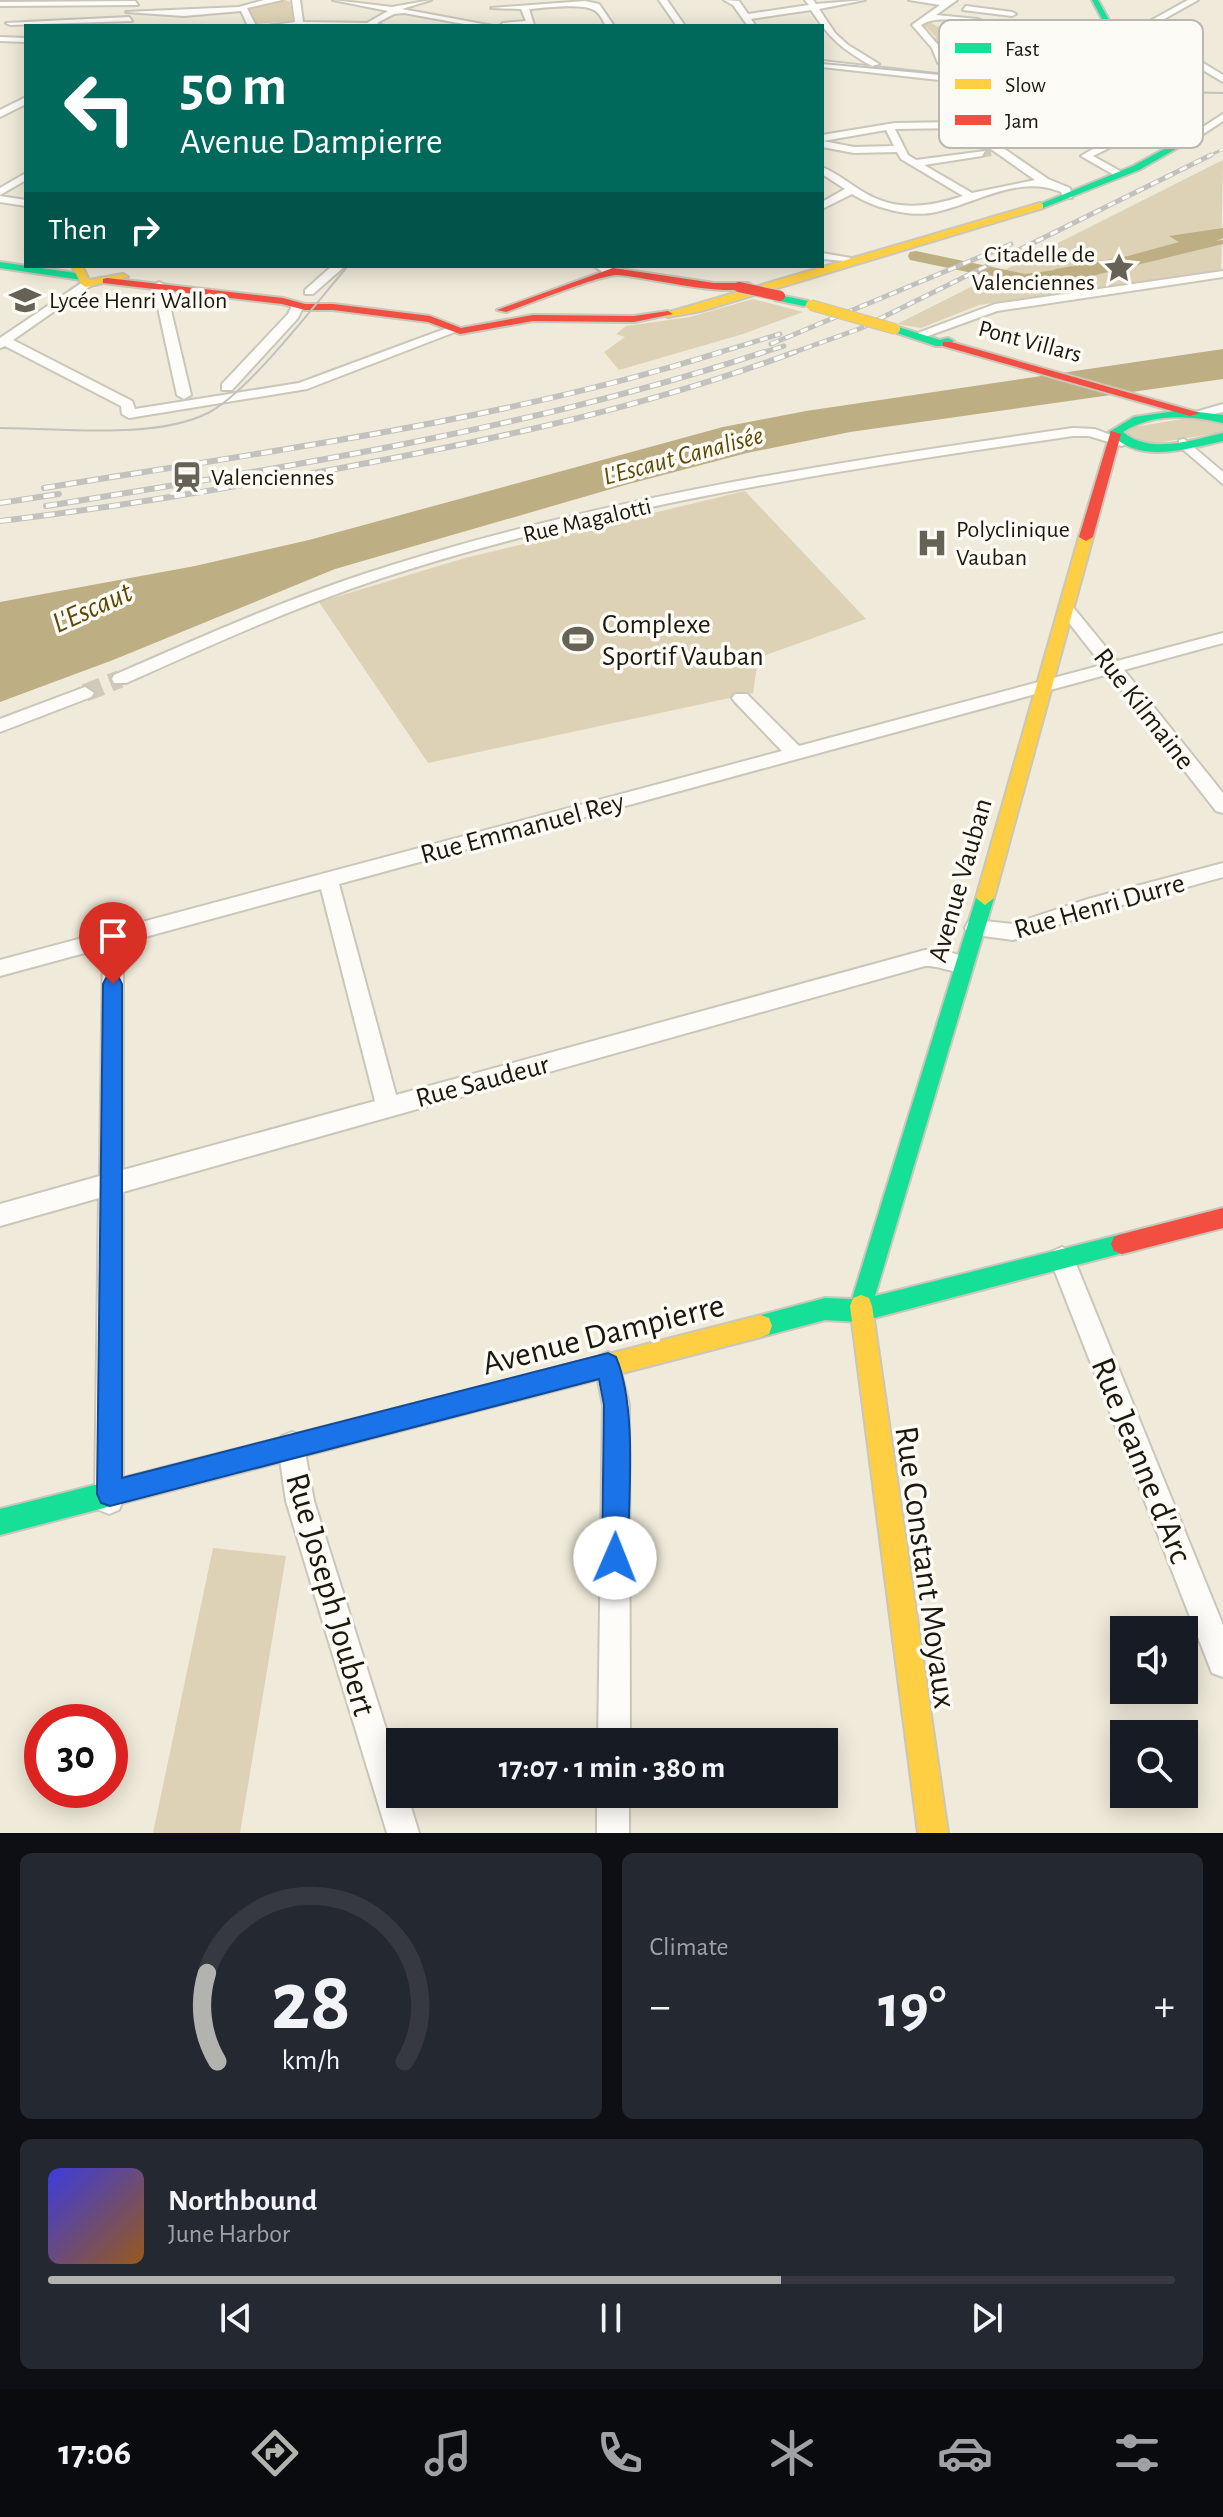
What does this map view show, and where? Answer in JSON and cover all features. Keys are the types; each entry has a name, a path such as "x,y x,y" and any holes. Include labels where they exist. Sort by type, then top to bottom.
{"main road":[{"path":"1095,0 1106,20"},
{"path":"1102,0 1114,20"},
{"path":"1067,193 1116,173 1161,148"},
{"path":"309,299 489,315 527,311 621,320 679,314 1113,180 1163,148"},
{"path":"824,265 952,231"},
{"path":"808,304 800,292 808,283 952,231"},
{"path":"0,255 24,258"},
{"path":"0,265 107,281 153,274 430,319 450,328 471,330 496,322 523,322 527,311 604,273 628,269 674,283"},
{"path":"738,289 814,268"},
{"path":"604,273 738,289 919,334"},
{"path":"450,328 446,320 466,314"},
{"name":"Pont Villars","path":"919,334 920,339 948,343 1213,414"},
{"name":"Pont Villars","path":"1100,385 1117,394 1124,402 1121,431"},
{"path":"1121,431 1213,414"},
{"path":"1121,431 1150,448"},
{"name":"Avenue Vauban","path":"859,1311 1121,431"},
{"path":"1109,463 1122,454 1223,437"},
{"path":"0,1522 109,1503 610,1373 831,1325 859,1311 1223,1218"},
{"name":"Rue Constant Moyaux","path":"859,1311 933,1833"},
{"path":"14,1538 109,1503"}],"street":[{"path":"10,23 131,19 242,9 247,5 278,0"},
{"path":"296,0 299,24"},
{"path":"337,0 478,24"},
{"path":"404,10 427,0"},
{"path":"663,0 680,24"},
{"path":"728,0 736,3 750,24"},
{"path":"746,17 811,4 861,0"},
{"path":"913,0 1012,14"},
{"path":"1157,20 1194,0"},
{"path":"2,5 135,1 131,19"},
{"path":"22,3 0,38 24,40"},
{"path":"939,56 936,47 916,27 949,3"},
{"path":"502,24 494,4 524,7 579,4 582,8 600,10 609,24"},
{"path":"811,4 824,24"},
{"path":"524,7 530,23"},
{"path":"242,9 251,23"},
{"path":"371,24 392,10"},
{"path":"929,17 963,20"},
{"path":"238,21 251,23"},
{"path":"521,24 534,24"},
{"path":"824,24 845,47 875,64"},
{"path":"824,61 839,55 845,47"},
{"path":"824,62 875,64 904,71 939,68"},
{"path":"824,62 939,76"},
{"path":"1203,67 1222,79"},
{"path":"0,114 24,101"},
{"path":"1203,127 1223,117"},
{"path":"824,142 895,126 939,125"},
{"path":"890,129 899,149 914,163 972,197"},
{"path":"824,142 859,151 899,149"},
{"path":"992,148 1067,193"},
{"path":"1101,148 1086,156 1116,173"},
{"path":"914,163 982,153"},
{"path":"824,174 890,207 933,210 972,197 1044,181"},
{"path":"2,194 24,178"},
{"path":"2,194 24,190"},
{"path":"824,205 852,190"},
{"path":"2,194 24,202"},
{"path":"824,256 845,258"},
{"path":"227,387 337,268"},
{"path":"153,274 184,395"},
{"path":"919,334 995,308 1223,274"},
{"path":"82,276 3,342 127,404 227,387 249,387 259,393"},
{"path":"948,343 948,330 961,319"},
{"path":"127,404 129,414 306,385 450,328"},
{"name":"Rue Magalotti","path":"120,679 319,595 400,568 535,531 808,470 1073,432 1121,431"},
{"path":"1184,443 1223,480"},
{"name":"Rue Kilmaine","path":"1067,610 1223,806"},
{"name":"Rue Emmanuel Rey","path":"0,968 1223,638"},
{"path":"0,726 85,693"},
{"path":"741,698 795,753"},
{"name":"Rue Henri Durre","path":"975,928 1013,932 1088,907 1223,870"},
{"path":"328,880 388,1107"},
{"path":"109,1503 113,937"},
{"name":"Rue Saudeur","path":"0,1215 925,958 938,957 964,965"},
{"name":"Rue Jeanne d'Arc","path":"1062,1259 1223,1662"},
{"path":"610,1373 616,1405 614,1728"},
{"name":"Rue Joseph Joubert","path":"293,1455 300,1501 403,1833"},
{"path":"613,1808 613,1833"}],"shaded area":[{"path":"285,0 290,2 293,21 256,24 245,7"},
{"path":"927,21 939,27 939,43 927,28 921,27"},
{"path":"1223,160 1221,272 1031,301 1026,298 979,305 921,328 897,324"},
{"path":"753,299 803,312 743,334 619,370 604,352 625,337 616,334 626,326 690,317"},
{"path":"1200,416 1223,424 1223,432 1145,445 1128,440 1123,429"},
{"name":"Complexe Sportif Vauban","path":"745,491 866,619 758,658 753,693 428,763 319,602 465,558"},
{"path":"213,1548 286,1556 240,1833 153,1833"}],"water":[{"path":"1223,228 1223,238 1216,241 1223,240 1223,244 1067,282 1051,278 1009,281 992,277 1005,273 1048,276 1056,269 1128,256 1179,242 1169,236"},
{"path":"1223,349 1223,379 850,432 747,453 625,485 335,569 113,660 0,702 0,602 195,566 309,540 723,427 806,411"}],"waterway":[{"path":"916,256 1025,279 1085,271"}],"tunnel":[{"path":"982,153 994,151"},
{"path":"85,693 120,679"}],"tram line":[{"path":"824,63 939,74"},
{"path":"1203,93 1223,93"},
{"path":"0,428 134,430 161,427 208,413 243,387 346,268"}],"railway":[{"path":"1211,155 1223,149"},
{"path":"789,354 859,329 1211,155"},
{"path":"1207,157 1211,155"},
{"path":"771,344 1011,244"},
{"path":"714,354 780,334"},
{"path":"758,354 784,346"},
{"path":"44,488 470,416 638,376 721,352"},
{"path":"46,506 318,460 498,424 676,379 764,352"},
{"path":"0,521 207,491 448,447 623,406 795,352"},
{"path":"0,503 59,494"}],"traffic: fast":[{"path":"1095,0 1106,20"},
{"path":"1040,206 1117,176 1174,148"},
{"path":"0,265 82,277"},
{"path":"779,298 804,303"},
{"path":"895,329 940,344 948,341"},
{"path":"1223,419 1197,414 1167,414 1138,420 1115,432 1125,441 1151,448 1181,446 1223,437"},
{"path":"861,1306 985,898"},
{"path":"761,1326 825,1309 859,1311 1122,1244"},
{"path":"0,1522 292,1447"}],"traffic: slow":[{"path":"668,314 697,309 1040,206"},
{"path":"78,268 86,284 123,277"},
{"path":"811,305 895,329"},
{"path":"985,898 1086,537"},
{"path":"861,1306 933,1833"},
{"path":"292,1447 761,1326"}],"traffic: jam":[{"path":"502,310 613,271 714,286 748,286"},
{"path":"107,281 283,301 305,307 333,307 430,319 460,331 533,318 634,319 668,314"},
{"path":"739,287 780,296"},
{"path":"947,344 1194,413"},
{"path":"1086,537 1115,434"},
{"path":"1122,1244 1223,1218"}],"place":[{"name":"Citadelle de Valenciennes","path":"1119,268"},
{"name":"Lycée Henri Wallon","path":"25,300"},
{"name":"Valenciennes","path":"187,477"},
{"name":"Polyclinique Vauban","path":"932,543"},
{"name":"Complexe Sportif Vauban","path":"578,639"}],"route":[{"path":"113,984 110,1494 608,1365 616,1398 615,1558"}],"water label":[{"name":"L'Escaut Canalisée","path":"683,455"},
{"name":"L'Escaut","path":"92,607"}]}
